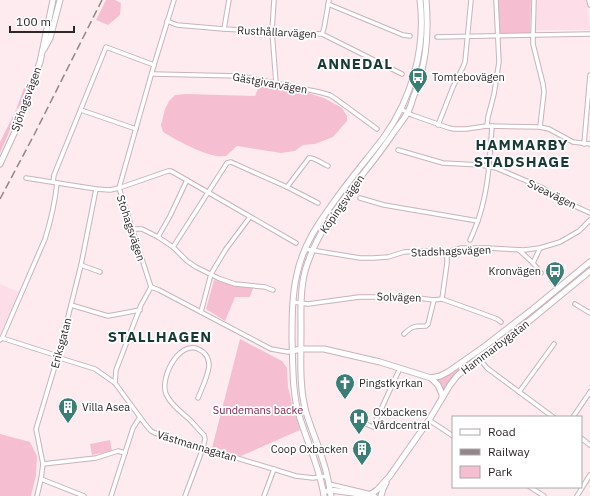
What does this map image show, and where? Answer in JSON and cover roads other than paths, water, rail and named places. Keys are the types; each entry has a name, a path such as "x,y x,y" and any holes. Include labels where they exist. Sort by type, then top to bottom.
{"main road":[{"name":"Sjöhagsvägen","path":"0,164 17,127 31,88 41,56 53,0"},
{"name":"Sjöhagsvägen","path":"41,56 50,38 60,0"},
{"name":"Köpingsvägen","path":"324,494 295,397 292,351 293,302 297,273 305,249 323,216 384,136 401,109 407,96 417,63 422,38 422,15 420,0"},
{"name":"Köpingsvägen","path":"331,493 324,462 311,429 304,402 301,381 300,304 305,271 319,237 335,210 387,143 408,112 416,91 424,60 428,22 426,0"},
{"name":"Hammarbygatan","path":"369,496 389,477 429,420 457,376 477,355 590,262"},
{"name":"Hammarbygatan","path":"431,378 448,372 517,331 590,271"},
{"path":"292,351 301,349 324,349 380,362 431,378 438,385 442,394 442,400"},
{"name":"Hammarbygatan","path":"382,496 383,489 389,477"},
{"path":"322,486 329,484"},
{"path":"339,496 345,493"},
{"path":"324,494 353,493 369,496"}],"street":[{"name":"Stohagsvägen","path":"151,287 119,188 174,0"},
{"path":"224,29 229,0"},
{"path":"274,0 272,31 276,84"},
{"path":"438,125 465,62 470,0"},
{"path":"470,240 484,202 490,167 488,117 494,94 499,62 496,0"},
{"path":"534,0 533,44 544,92 540,127"},
{"path":"589,0 590,5"},
{"path":"322,34 328,2 403,35 410,36"},
{"name":"Rusthållarvägen","path":"167,21 177,25 224,29 322,34 402,74"},
{"path":"437,37 590,34"},
{"path":"53,182 54,176 106,47 154,66"},
{"name":"Gästgivarvägen","path":"152,74 240,76 319,92 330,95 377,128"},
{"path":"584,144 590,75"},
{"path":"401,109 438,125 454,129 489,126 540,127 549,129 573,142 590,144"},
{"path":"81,110 136,129"},
{"name":"Sveavägen","path":"398,150 444,163 496,168 544,188 564,201 590,213"},
{"path":"286,187 309,158 328,166"},
{"path":"173,247 227,163 231,162 318,203"},
{"path":"26,178 110,190 168,171 174,172 209,192 214,197 296,243"},
{"path":"158,237 187,180"},
{"path":"1,339 46,239 55,204 57,183"},
{"name":"Eriksgatan","path":"37,496 43,464 36,429 58,356 81,265 96,189"},
{"path":"360,198 379,204 478,221"},
{"path":"201,312 211,274 226,249 250,217"},
{"name":"Stadshagsvägen","path":"305,249 366,258 388,257 404,252 447,252 461,248 520,250 540,248 568,238 579,231 590,220"},
{"path":"132,229 142,229 158,237 173,247 196,267 226,281 235,284 265,287 273,290"},
{"path":"533,263 540,248"},
{"path":"520,250 541,273"},
{"path":"442,299 447,252"},
{"path":"81,265 100,272"},
{"path":"115,383 116,370 151,287 160,290 271,349 288,352 292,351"},
{"name":"Solvägen","path":"293,302 308,304 363,297 410,297 434,300 442,299 481,312 501,322"},
{"path":"404,334 413,327 420,325 426,326 429,322 434,300"},
{"path":"575,304 590,313"},
{"path":"71,305 108,316 140,310"},
{"name":"Västmannagatan","path":"1,339 95,369 115,383 148,428 155,433 296,476 313,478 327,476"},
{"path":"519,392 554,344"},
{"path":"185,496 205,439 204,435 169,400 165,392 165,385 172,364 179,354 184,350 193,348 201,350 206,354 209,362 209,368 198,398"},
{"path":"477,355 487,368 552,416"},
{"path":"354,419 374,427 400,368"},
{"path":"574,416 590,392"},
{"path":"111,496 133,428 140,416"},
{"path":"429,420 452,435"},
{"path":"582,439 590,445"},
{"path":"43,464 96,458 118,451 125,453"},
{"path":"264,496 274,469"},
{"path":"582,487 590,475"},
{"path":"41,479 84,496"},
{"path":"329,484 369,496"},
{"path":"532,488 544,496"}],"railway":[{"path":"0,199 102,0"}],"place":[{"name":"Tomtebovägen","path":"418,94"},
{"name":"Kronvägen","path":"555,288"},
{"name":"Pingstkyrkan","path":"345,400"},
{"name":"Villa Asea","path":"68,424"},
{"name":"Oxbackens Vårdcentral","path":"359,435"},
{"name":"Coop Oxbacken","path":"362,466"}],"district":[{"name":"ANNEDAL","path":"355,64"},
{"name":"HAMMARBY STADSHAGE","path":"522,154"},
{"name":"STALLHAGEN","path":"160,337"}],"park label":[{"name":"Sundemans backe","path":"258,410"}]}
